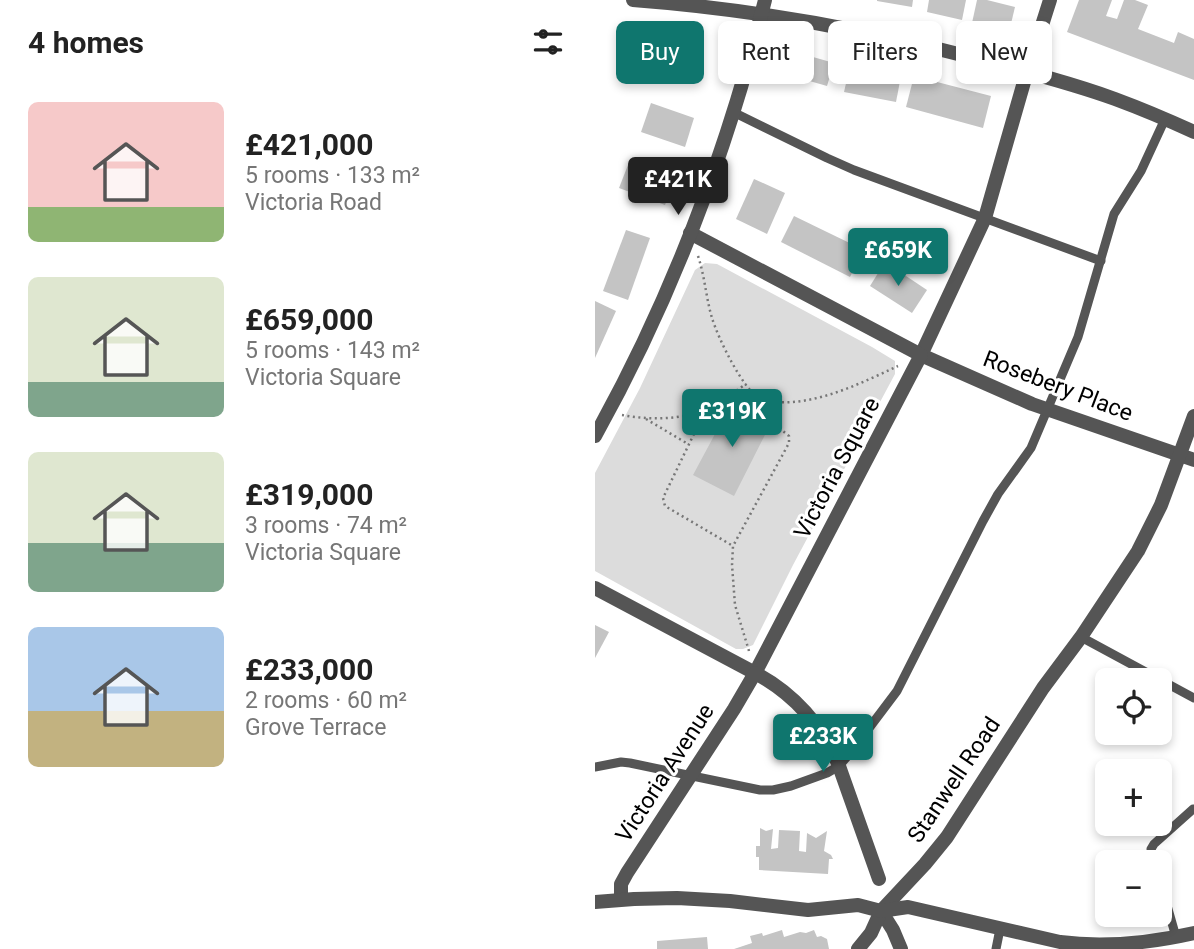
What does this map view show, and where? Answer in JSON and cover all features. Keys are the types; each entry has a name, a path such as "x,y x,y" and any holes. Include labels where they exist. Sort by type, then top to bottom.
{"street":[{"path":"633,0 764,7 813,22 956,53"},
{"name":"Victoria Square","path":"1043,21 1049,0"},
{"path":"595,436 662,299 690,233 716,165 764,7"},
{"path":"1052,80 1115,99 1194,132"},
{"name":"Victoria Square","path":"755,673 922,355 985,218 1024,84"},
{"path":"690,233 922,355"},
{"name":"Rosebery Place","path":"922,355 1046,409 1194,460"},
{"name":"Stanwell Road","path":"858,949 871,933 881,911 947,837 1037,698 1138,551 1161,505 1194,416"},
{"path":"595,588 755,673 782,690 799,706 833,749 879,879"},
{"name":"Victoria Avenue","path":"621,899 621,884 627,873 755,673"},
{"path":"595,902 621,899 702,899 808,910 857,905 881,911 908,907 1061,946 1139,946 1194,933"},
{"path":"881,911 901,949"}],"lane":[{"path":"733,111 854,170 1101,261"},
{"path":"595,767 621,762 760,790 773,790 827,773 839,766 897,691 983,521 998,494 1031,448 1078,337 1114,214 1141,171 1165,119"},
{"path":"1081,637 1194,698"},
{"path":"1151,850 1154,844 1193,810"},
{"path":"1172,923 1176,937"},
{"path":"996,949 1000,929"}],"path":[{"path":"690,233 704,277 712,319 732,362 750,391 762,401 790,404 827,395 899,365"},
{"path":"608,412 646,419 690,415 717,404 746,384"},
{"path":"755,673 735,605 733,546 789,443 789,436 776,427 771,418 770,402"},
{"path":"706,409 663,498 665,506 733,546"},
{"path":"646,419 689,445"}],"shaded area":[{"path":"705,263 717,264 895,361 895,374 753,645 743,649 736,649 595,571 595,473 640,388 695,270"}],"building":[{"path":"877,0 913,0 912,7"},
{"path":"929,0 966,0 962,20 927,12"},
{"path":"977,0 1015,7 1012,21 972,21"},
{"path":"1079,0 1112,0 1106,16 1117,19 1124,0 1135,0 1148,5 1138,29 1174,43 1178,32 1194,39 1194,80 1067,32"},
{"path":"814,57 828,61 827,86 814,82"},
{"path":"942,83 991,96 983,128 906,107 912,84"},
{"path":"846,84 899,84 896,102 844,92"},
{"path":"651,103 694,118 685,147 641,132"},
{"path":"628,165 674,182 665,205 619,188"},
{"path":"754,179 785,193 767,234 736,219"},
{"path":"794,216 864,250 850,277 781,242"},
{"path":"626,230 650,238 628,300 603,291"},
{"path":"885,262 927,290 912,313 870,286"},
{"path":"595,301 616,311 595,358"},
{"path":"749,404 760,410 756,416 769,427 734,496 693,475 730,406 740,411 742,408 746,410"},
{"path":"595,625 609,632 595,658"},
{"path":"760,828 766,831 773,829 771,849 778,848 779,830 800,831 799,851 806,852 807,833 816,838 827,831 824,851 833,859 829,859 828,874 759,870 756,846 760,846"},
{"path":"782,930 784,937 814,930 817,937 827,939 829,949 734,949 752,943 750,936 762,933 763,936"},
{"path":"707,937 708,949 657,949 657,941"}]}
